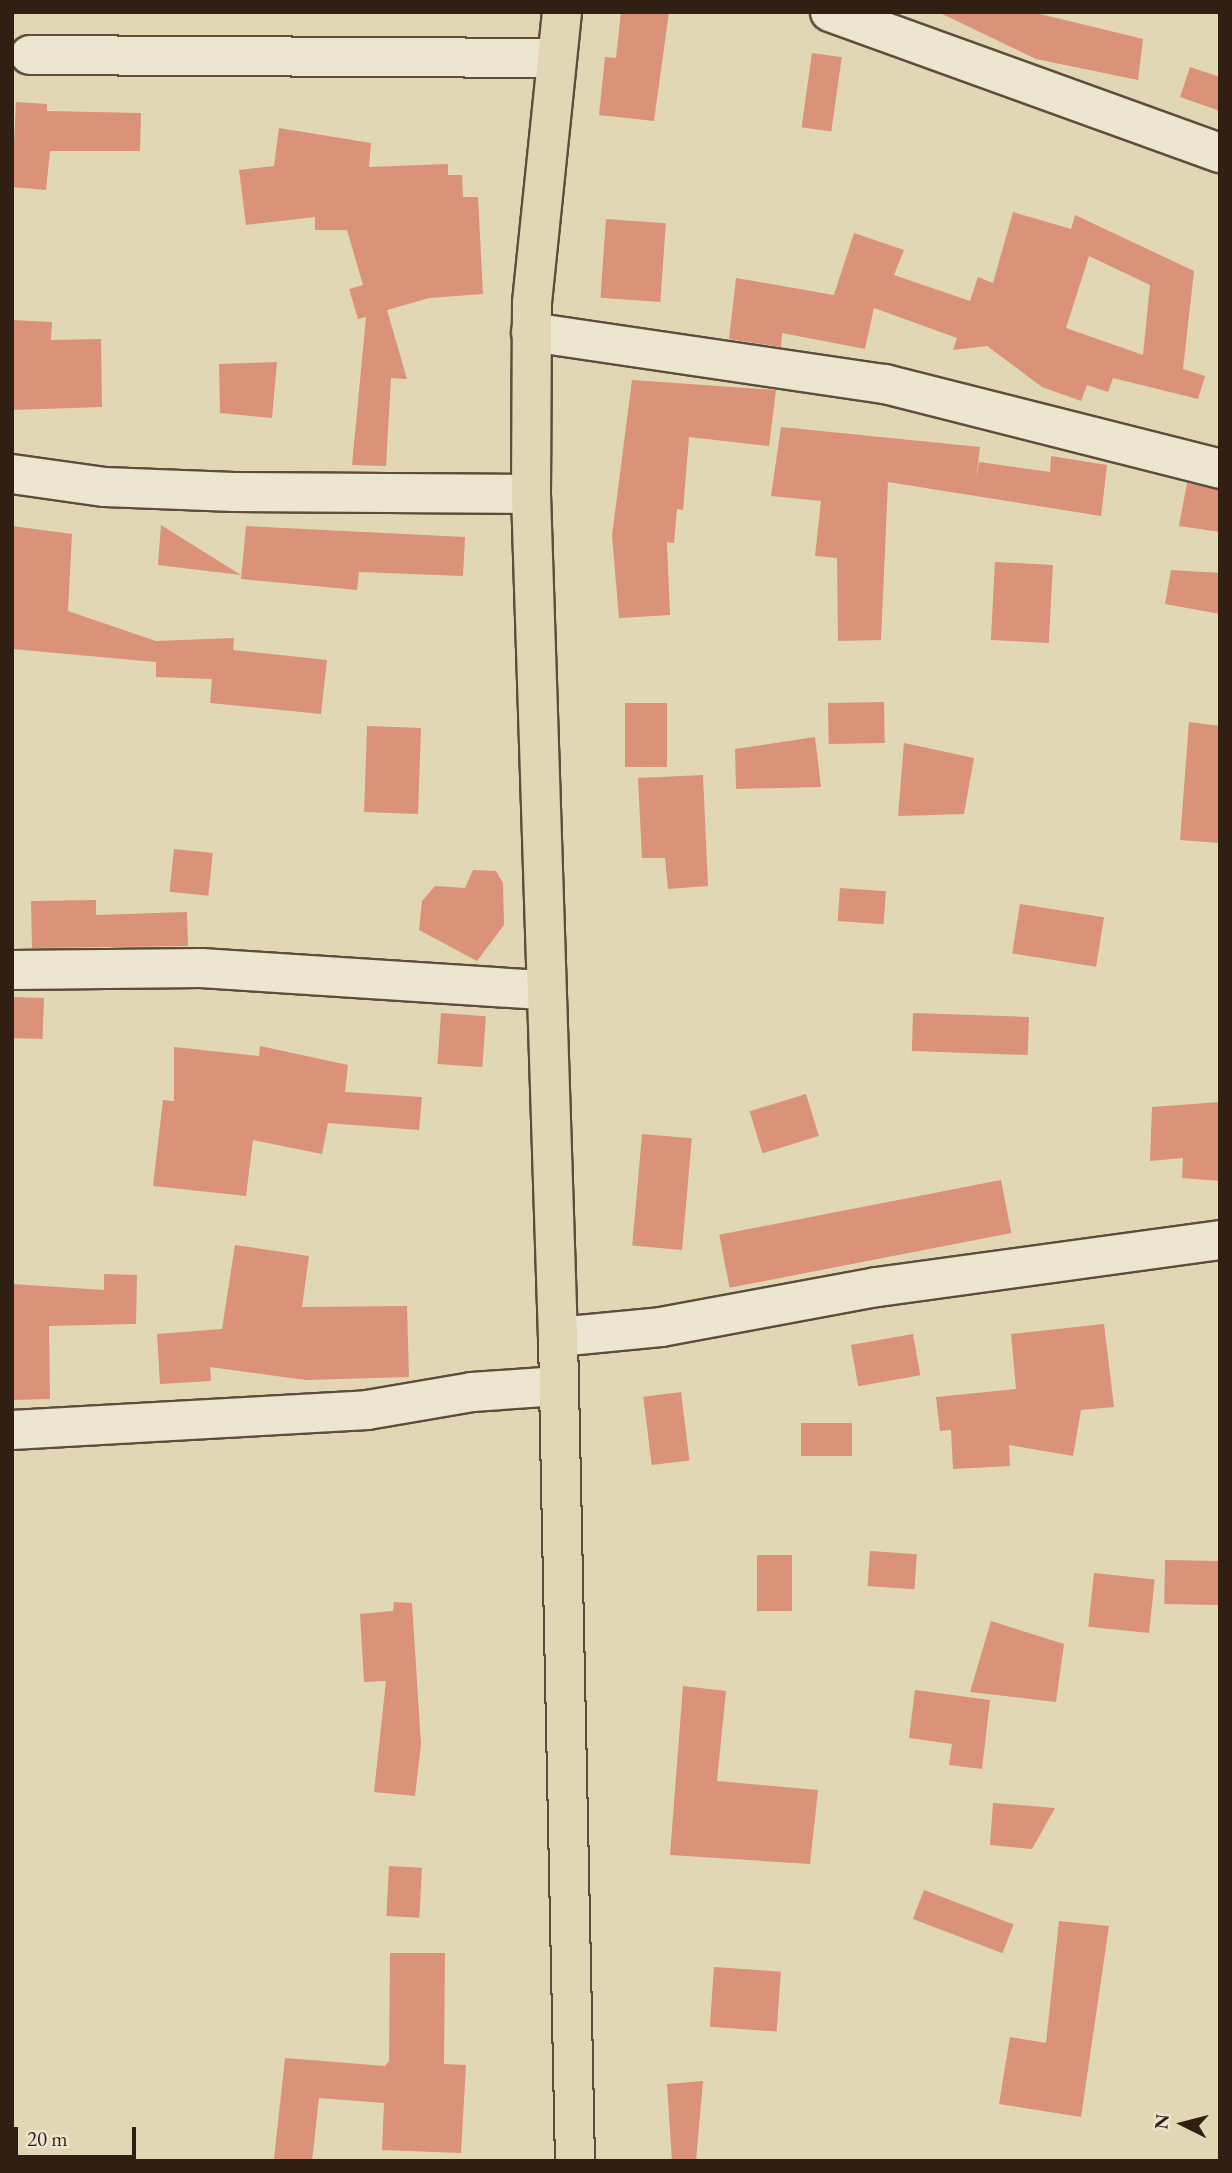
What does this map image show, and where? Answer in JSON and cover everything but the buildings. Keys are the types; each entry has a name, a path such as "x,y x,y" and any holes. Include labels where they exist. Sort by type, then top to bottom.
{"main road":[{"path":"562,12 555,58 531,332 531,494 558,1337 575,2161"}],"street":[{"path":"830,12 1220,153"},
{"path":"30,55 555,58"},
{"path":"531,332 885,383 1220,469"},
{"path":"12,474 105,487 234,492 531,494"},
{"path":"12,970 201,968 545,990"},
{"path":"558,1337 661,1327 877,1287 1220,1240"},
{"path":"12,1430 367,1410 472,1392 558,1386"}]}
